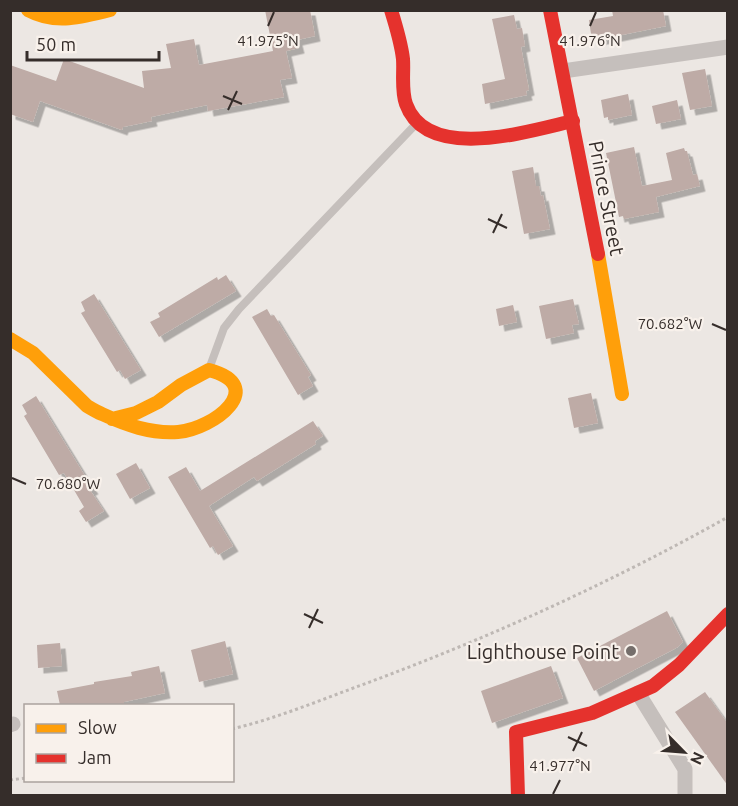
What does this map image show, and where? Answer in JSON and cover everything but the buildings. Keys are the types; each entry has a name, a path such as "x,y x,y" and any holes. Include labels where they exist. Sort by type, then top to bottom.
{"street":[{"path":"28,10 47,20 63,21 110,10"},
{"path":"391,10 400,37 406,104 412,119 426,130 443,137 464,140 573,122"},
{"name":"Prince Street","path":"550,10 564,71 622,394"},
{"path":"564,71 728,47"},
{"path":"10,339 25,346 86,406 112,419 147,430 173,433 201,427 219,418 230,408 236,394 231,381 225,375 209,370 181,385 158,402 136,413 112,419"},
{"path":"518,795 516,732 592,713 653,686 679,665 728,614"},
{"path":"638,693 685,769 685,795"}],"lane":[{"path":"209,370 224,328 239,309 417,123"}],"path":[{"path":"234,728 449,653 647,562 728,517"}],"traffic: slow":[{"path":"28,10 38,15 59,18 79,17 110,10"},
{"path":"598,254 622,394"},
{"path":"10,339 33,353 87,406 98,412 111,418 120,422 148,430 178,432 206,423 229,406 235,396 235,386 226,377 209,370 181,385 158,402 136,413 112,419"}],"traffic: jam":[{"path":"391,10 402,53 404,99 417,122 435,133 456,138 506,136 573,121"},
{"path":"550,10 598,254"},
{"path":"518,796 516,732 592,713 653,686 679,665 728,614"}],"place":[{"name":"Lighthouse Point","path":"631,651"}]}
